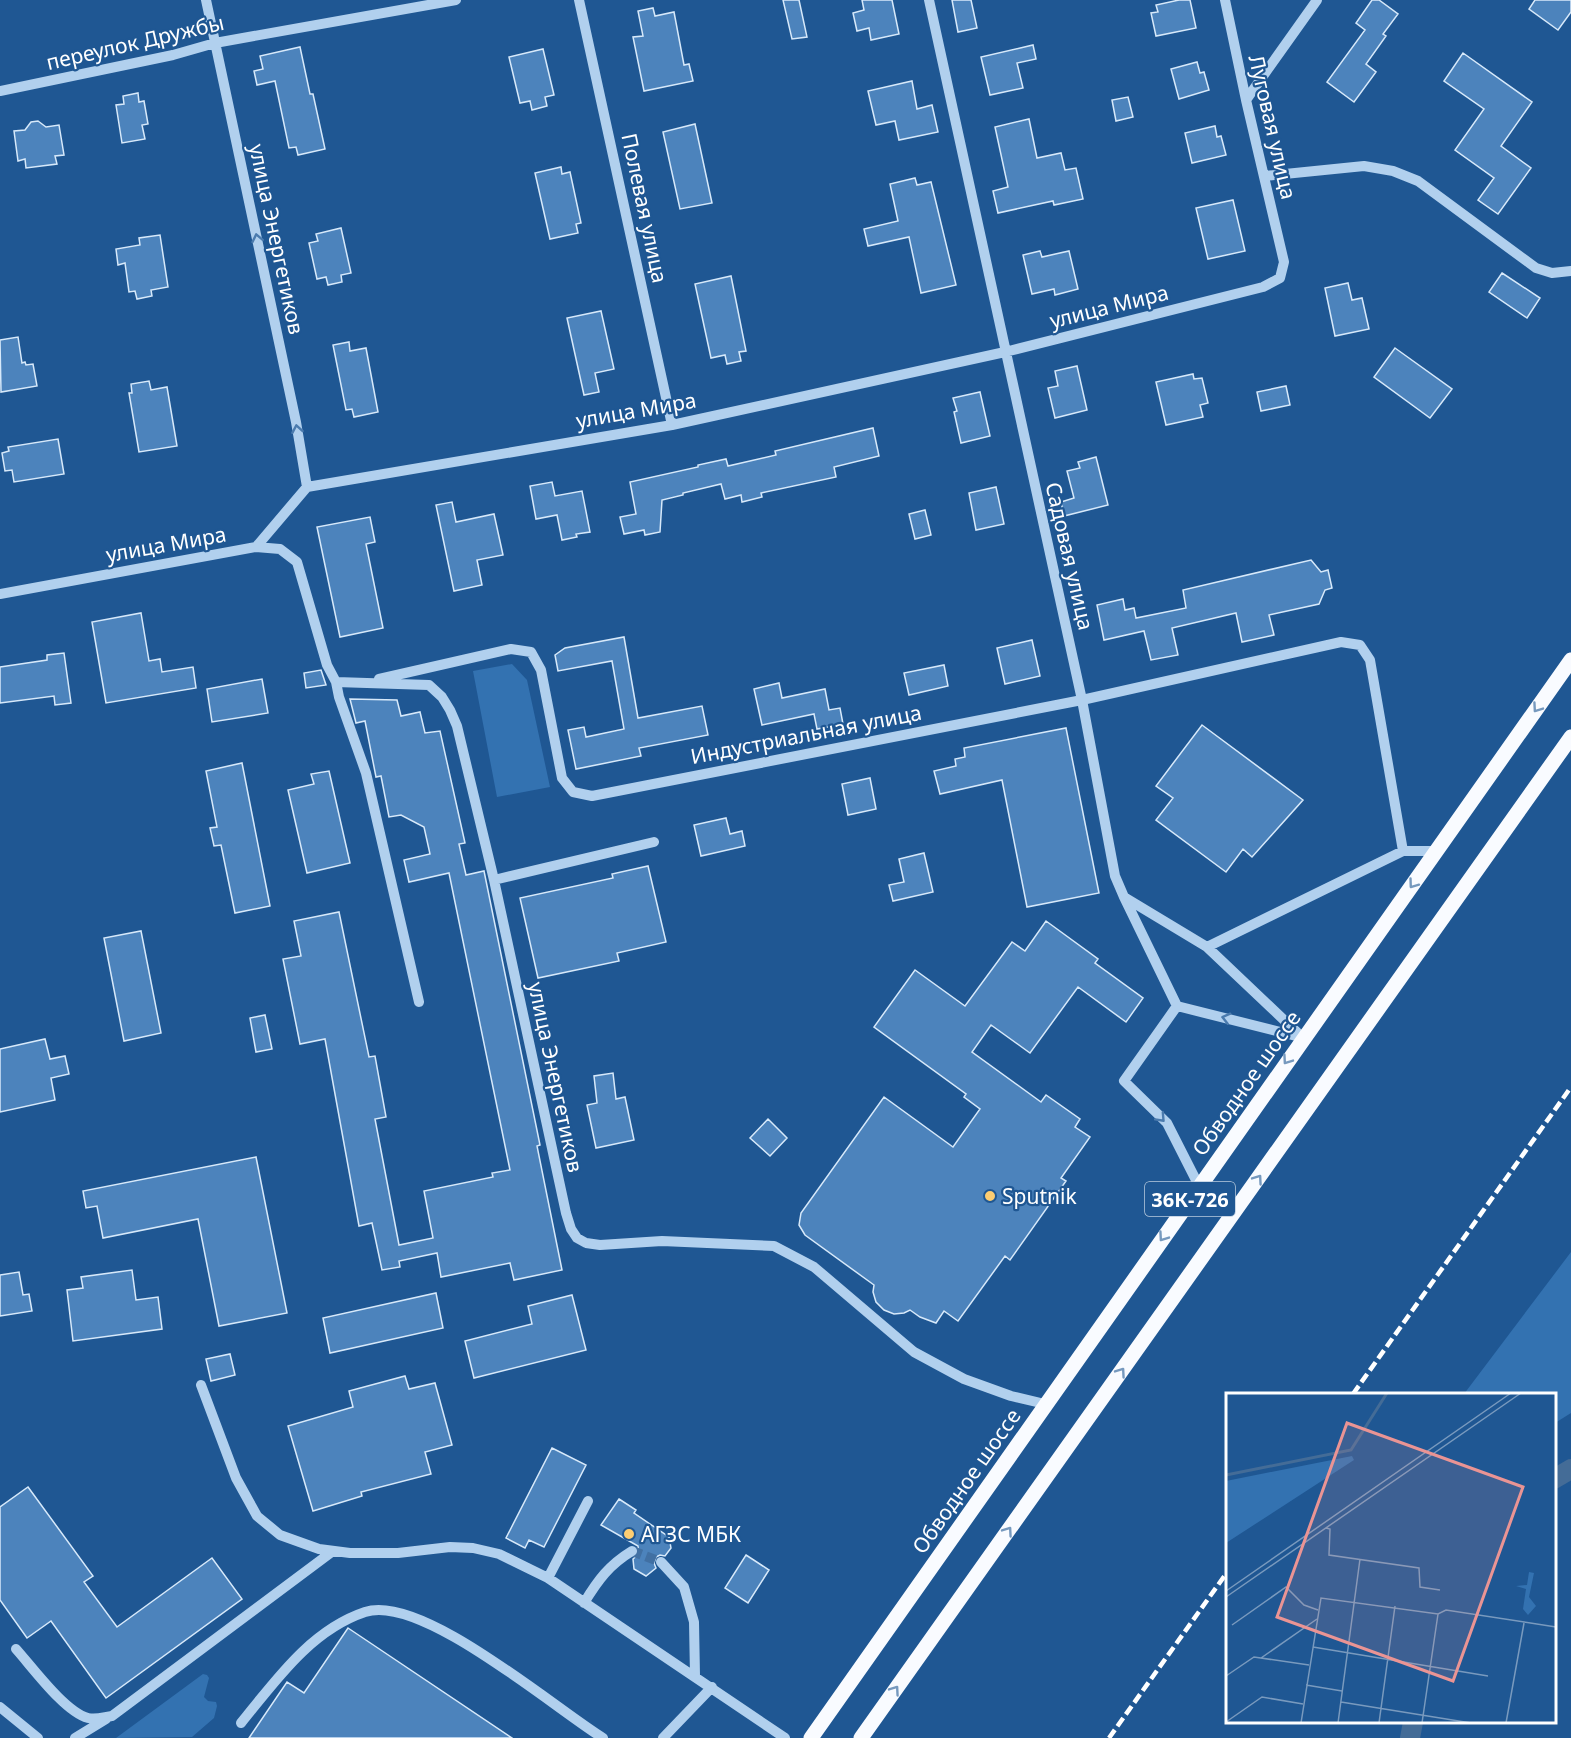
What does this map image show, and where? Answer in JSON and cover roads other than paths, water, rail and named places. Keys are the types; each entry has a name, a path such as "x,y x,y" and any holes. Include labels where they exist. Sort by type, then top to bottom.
{"main road":[{"name":"Обводное шоссе","path":"811,1738 1571,660"},
{"name":"36К-726","path":"861,1738 1571,737"}],"street":[{"name":"улица Энергетиков","path":"206,0 296,422 307,487"},
{"name":"переулок Дружбы","path":"0,91 173,55 215,43 456,0"},
{"name":"Полевая улица","path":"579,0 672,425"},
{"name":"Садовая улица","path":"929,0 1082,700 1115,876 1177,1006"},
{"name":"Луговая улица","path":"1225,0 1284,262"},
{"path":"1246,100 1317,0"},
{"path":"1264,176 1364,166 1393,171 1418,181 1536,268 1552,273 1570,271"},
{"name":"улица Мира","path":"0,594 256,547 307,487 672,425 1005,352 1263,287 1280,278 1284,262"},
{"path":"256,547 280,549 297,562 327,665 336,681 339,698 366,773 419,1002"},
{"name":"Индустриальная улица","path":"364,683 511,650 531,652 541,670 562,778 573,792 592,796 1082,700 1341,642 1360,645 1370,660 1402,851"},
{"name":"улица Энергетиков","path":"336,681 429,685 442,697 457,726 494,880 566,1213 571,1229 578,1238 586,1243 600,1245 662,1240 774,1246 814,1268 914,1352 964,1379 1011,1396 1045,1404"},
{"path":"494,880 654,842"},
{"path":"1208,947 1402,851 1437,851"},
{"path":"1124,897 1208,947 1303,1038"},
{"path":"1199,1186 1167,1123 1124,1081 1177,1006 1303,1038"},
{"path":"201,1385 236,1478 257,1516 280,1535 319,1549 350,1553 398,1553 450,1547 473,1548 499,1554 548,1578 785,1738"},
{"path":"548,1578 588,1500"},
{"path":"75,1738 112,1716 333,1551"},
{"path":"584,1603 598,1580 615,1561 632,1551"},
{"path":"661,1562 684,1587 694,1622 695,1676"},
{"path":"241,1723 285,1668 331,1627 368,1611 399,1611 446,1630 492,1660 579,1724 603,1738"},
{"path":"15,1649 71,1710 88,1718 100,1719 112,1716"},
{"path":"663,1738 712,1687"},
{"path":"0,1707 38,1738"}],"waterway":[{"path":"1556,1478 1571,1469"},
{"path":"1410,1738 1413,1723"}],"tunnel":[{"path":"632,1551 661,1562"}],"railway":[{"path":"1354,1393 1571,1087"},
{"path":"1109,1738 1226,1574"}],"place":[{"name":"Sputnik","path":"990,1196"},
{"name":"АГЗС МБК","path":"629,1534"}]}
